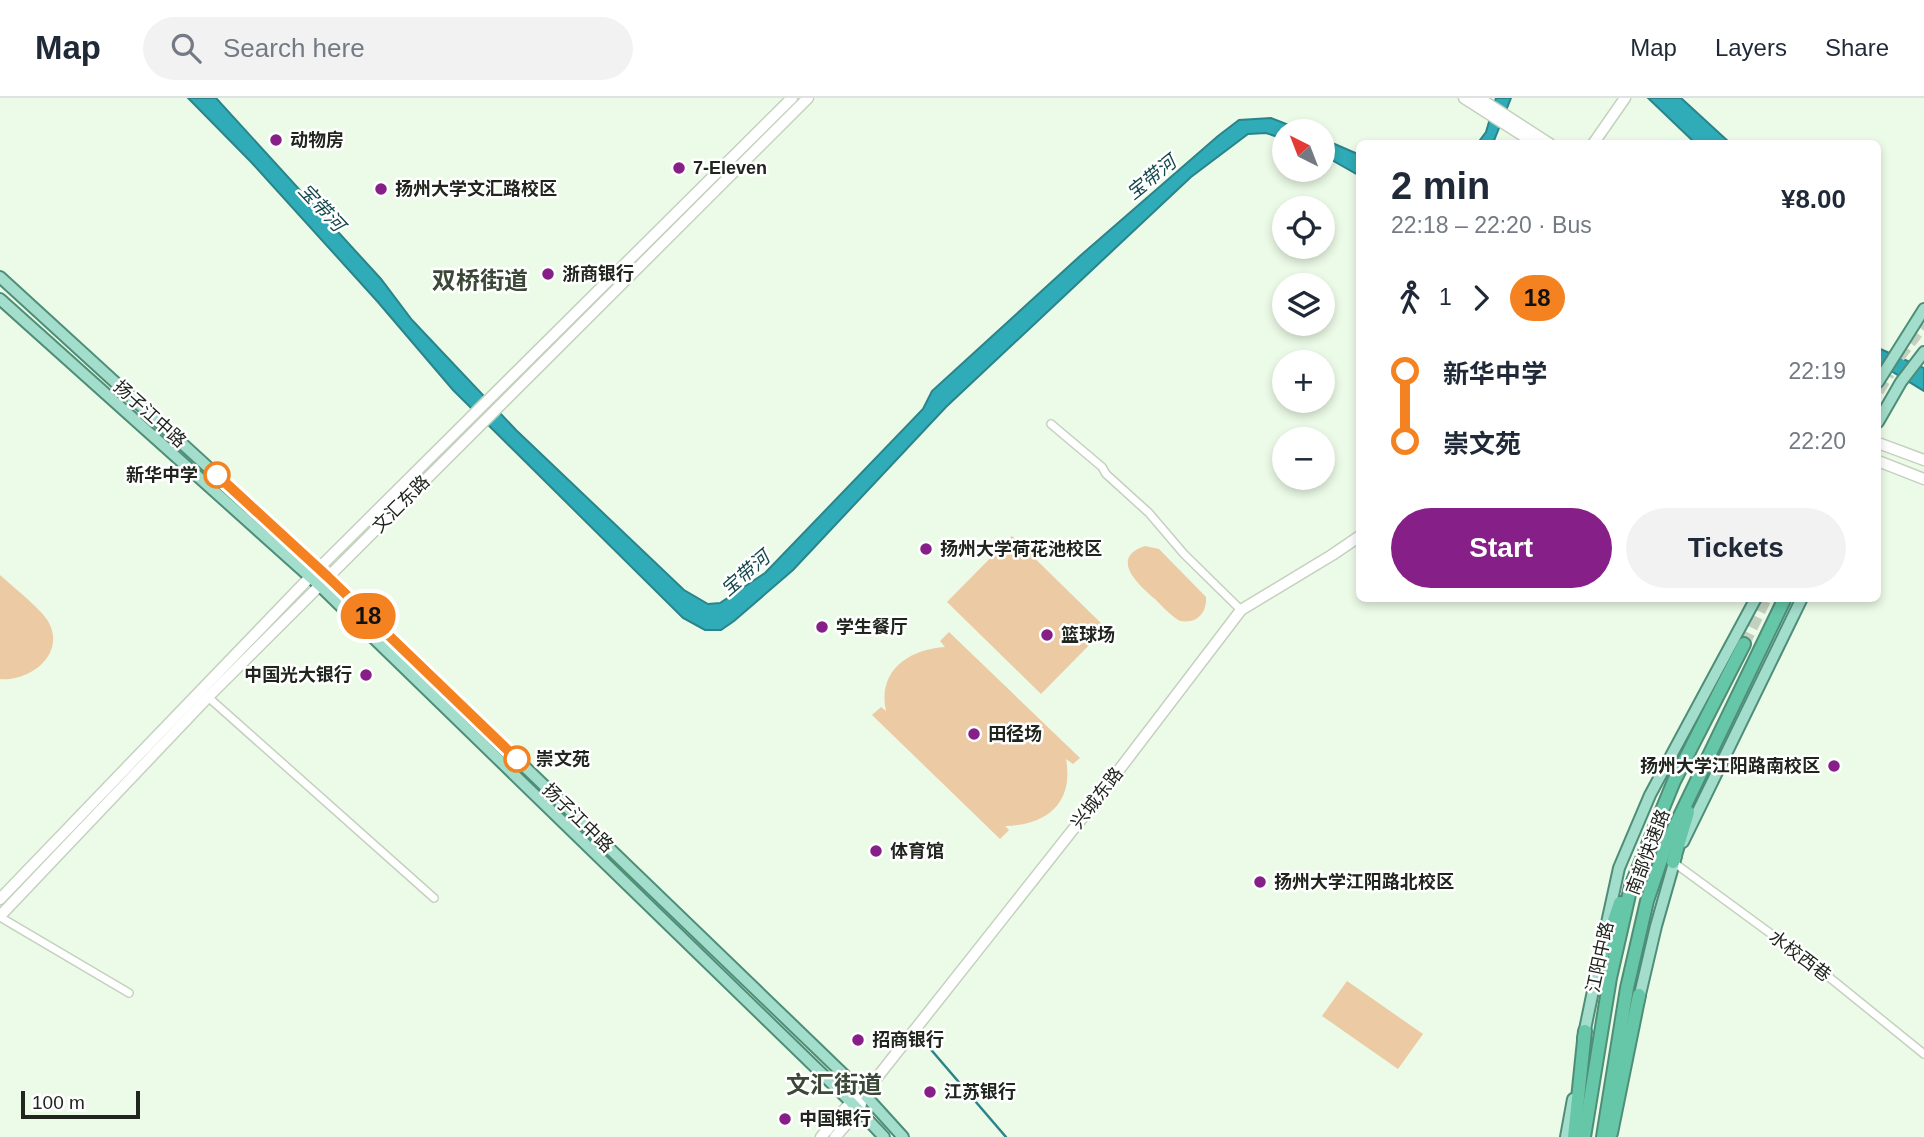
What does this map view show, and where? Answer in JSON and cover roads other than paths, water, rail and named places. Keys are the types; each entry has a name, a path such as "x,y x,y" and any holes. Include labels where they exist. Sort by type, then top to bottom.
{"highway":[{"name":"南部快速路","path":"1603,1137 1627,988 1647,901 1666,845 1783,602"},
{"name":"南部快速路","path":"1584,1137 1610,978 1631,886 1674,781 1744,644"},
{"path":"1673,862 1688,811 1741,698 1752,666"},
{"path":"1598,968 1654,814 1674,781"},
{"path":"1613,1137 1639,995"},
{"path":"1574,1137 1585,1031"}],"main road":[{"name":"文汇东路","path":"0,899 310,577 792,98"},
{"name":"文汇东路","path":"0,916 208,697 807,98"},
{"path":"1464,98 1543,140"},
{"path":"1479,98 1487,108"},
{"path":"1596,140 1625,98"},
{"path":"1506,119 1531,140"},
{"name":"扬子江中路","path":"0,277 319,568 864,1094 903,1137"},
{"name":"扬子江中路","path":"0,299 310,577 884,1137"},
{"path":"1881,377 1924,309"},
{"path":"1881,417 1901,382 1921,356"},
{"path":"1881,444 1924,460"},
{"path":"1881,462 1924,479"},
{"name":"兴城东路","path":"835,1137 864,1094 1090,808 1241,610 1356,539"},
{"name":"江阳中路","path":"1566,1137 1619,868 1645,807 1754,602"},
{"path":"1639,995 1673,862 1800,602"},
{"name":"兴城东路","path":"821,1137 855,1106"}],"street":[{"path":"1051,424 1102,467 1106,474 1149,513 1184,554 1241,610"},
{"path":"208,697 434,898"},
{"name":"水校西巷","path":"1673,862 1819,969 1924,1054"},
{"path":"0,916 129,993"}],"water":[{"path":"188,98 216,98 381,279 412,320 516,430 684,590 708,604 720,603 765,573 923,409 932,391 1080,256 1218,136 1239,120 1274,119 1272,135 1248,134 1191,177 946,407 793,570 721,630 705,630 683,618 453,390 377,301 251,162"},
{"path":"1496,98 1511,98 1494,140 1480,140 1486,132"},
{"path":"1648,98 1681,98 1727,140 1692,140"},
{"path":"1335,144 1356,153 1356,174 1335,162"},
{"path":"1881,349 1924,368 1924,391 1881,365"}],"waterway":[{"path":"927,1045 1006,1137"}],"tunnel":[{"path":"1899,357 1924,324"},
{"path":"1881,386 1889,373"},
{"path":"1744,644 1764,602"}],"place":[{"name":"动物房","path":"276,140"},
{"name":"7-Eleven","path":"679,168"},
{"name":"扬州大学文汇路校区","path":"381,189"},
{"name":"浙商银行","path":"548,274"},
{"name":"新华中学","path":"217,475"},
{"name":"扬州大学荷花池校区","path":"926,549"},
{"name":"学生餐厅","path":"822,627"},
{"name":"篮球场","path":"1047,635"},
{"name":"中国光大银行","path":"366,675"},
{"name":"田径场","path":"974,734"},
{"name":"崇文苑","path":"517,759"},
{"name":"扬州大学江阳路南校区","path":"1834,766"},
{"name":"体育馆","path":"876,851"},
{"name":"扬州大学江阳路北校区","path":"1260,882"},
{"name":"招商银行","path":"858,1040"},
{"name":"江苏银行","path":"930,1092"},
{"name":"中国银行","path":"785,1119"}],"district":[{"name":"双桥街道","path":"480,281"},
{"name":"文汇街道","path":"834,1085"}],"water label":[{"name":"宝带河","path":"1151,177"},
{"name":"宝带河","path":"322,207"},
{"name":"宝带河","path":"745,573"}]}
